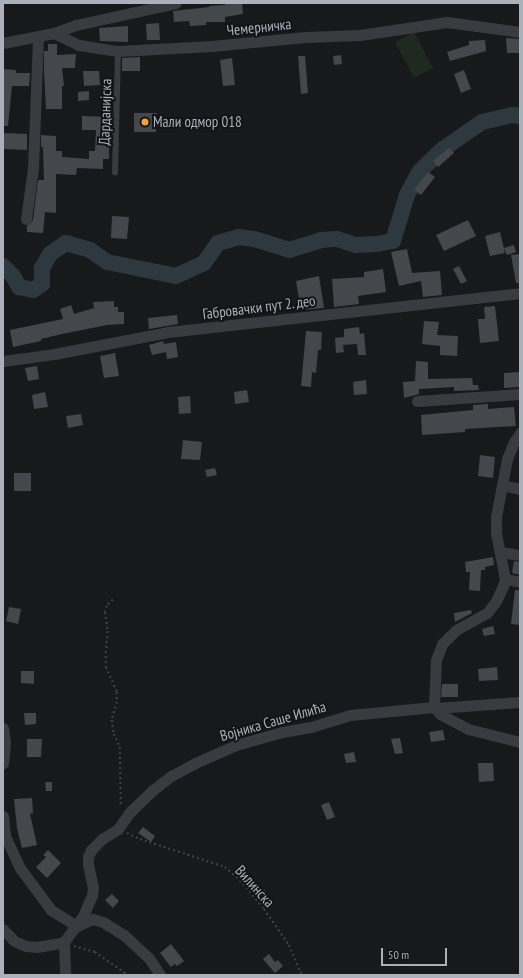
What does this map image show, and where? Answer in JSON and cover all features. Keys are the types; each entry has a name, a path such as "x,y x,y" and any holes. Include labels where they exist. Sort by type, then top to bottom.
{"street":[{"path":"3,43 54,33 76,25 176,3"},
{"name":"Чемерничка","path":"54,33 79,45 118,51 212,46 306,37 360,35 447,22 520,32"},
{"path":"26,219 33,168 38,36"},
{"name":"Габровачки пут 2. део","path":"3,361 54,354 168,332 520,293"},
{"path":"417,401 520,394"},
{"path":"520,433 510,450 496,517 505,579 500,594 487,613 456,630 442,644 436,660 437,710 468,729 520,742"},
{"path":"503,485 520,489"},
{"path":"500,552 520,555"},
{"path":"505,579 520,582"},
{"name":"Војника Саше Илића","path":"64,944 77,926 92,895 93,888 88,857 91,850 120,825 129,813 148,795 172,776 195,763 236,745 282,732 311,727 350,715 437,710 520,702"},
{"path":"3,728 5,742 3,763"},
{"path":"3,816 5,836 20,868 51,910 77,926 93,919 103,922 124,934 149,958 160,975"},
{"path":"3,930 14,941 26,946 37,947 64,944 65,975"}],"lane":[{"name":"Дарданијска","path":"115,173 118,51"}],"path":[{"path":"113,600 107,606 106,612 108,631 106,667 117,692 117,702 112,720 114,734 120,747 120,825"},
{"name":"Вилинска","path":"120,825 140,839 225,867 240,880 264,909 289,945 302,975"},
{"path":"64,944 95,952 128,975"}],"shaded area":[{"path":"414,32 433,68 414,78 395,42"}],"building":[{"path":"225,3 242,3 243,14 225,17 225,22 206,22 206,25 190,26 189,21 174,22 173,11 225,5"},
{"path":"159,23 160,40 147,40 146,24"},
{"path":"128,26 128,42 100,41 99,28"},
{"path":"506,38 520,39 520,53 507,53"},
{"path":"485,40 486,51 450,61 447,52 469,45 469,41"},
{"path":"48,44 57,44 57,55 76,54 75,68 62,68 64,86 62,86 62,109 46,109 44,51 48,51"},
{"path":"341,55 342,64 334,65 333,56"},
{"path":"298,56 305,56 308,93 301,94"},
{"path":"140,57 140,71 122,71 122,58"},
{"path":"232,58 235,85 223,86 220,60"},
{"path":"3,69 16,70 16,73 30,73 29,86 12,86 8,126 3,126"},
{"path":"464,70 471,89 461,93 454,74"},
{"path":"83,71 99,71 100,85 84,86"},
{"path":"89,91 89,100 78,101 78,92"},
{"name":"Мали одмор 018","path":"134,113 157,113 156,132 134,132"},
{"path":"82,116 109,117 109,159 103,159 103,169 77,168 76,175 56,174 56,213 45,212 43,233 27,232 27,226 33,220 38,180 44,180 41,135 56,136 56,151 62,151 62,157 89,159 89,151 95,151 96,130 82,130"},
{"path":"3,133 27,134 27,150 3,149"},
{"path":"449,148 454,153 438,167 433,161"},
{"path":"428,172 435,177 421,195 414,190"},
{"path":"112,216 129,217 127,239 111,238"},
{"path":"468,220 476,236 444,251 436,235"},
{"path":"500,232 505,253 490,256 485,236"},
{"path":"514,245 516,252 507,255 504,248"},
{"path":"407,249 412,273 440,271 442,295 423,297 421,281 399,286 391,252"},
{"path":"520,254 520,283 516,283 511,255"},
{"path":"459,266 467,281 461,284 453,269"},
{"path":"383,269 386,292 358,296 359,304 334,307 332,279 364,277 364,272"},
{"path":"319,276 324,308 301,310 296,281"},
{"path":"114,301 114,307 118,307 118,312 124,312 124,324 107,325 62,334 41,339 41,341 13,347 10,330 63,319 60,309 71,305 74,314 94,308 93,302"},
{"path":"495,306 499,341 480,343 478,319 485,319 484,307"},
{"path":"177,315 178,324 149,329 148,318"},
{"path":"424,321 439,322 437,335 458,336 457,356 440,355 440,346 422,344"},
{"path":"359,327 360,334 364,333 366,355 358,355 357,344 343,345 344,352 336,353 335,338 344,337 344,329"},
{"path":"306,331 322,332 321,350 318,350 316,373 312,372 311,387 301,386"},
{"path":"163,341 164,344 176,342 178,357 167,359 166,352 152,355 149,345"},
{"path":"115,353 119,376 104,378 100,356"},
{"path":"416,361 428,362 428,379 472,378 473,385 478,385 479,390 454,391 454,387 419,389 419,394 404,398 403,382 415,381"},
{"path":"37,366 39,379 28,381 25,368"},
{"path":"520,372 520,387 504,388 504,373"},
{"path":"366,380 367,394 354,395 353,382"},
{"path":"247,390 249,402 235,404 234,392"},
{"path":"45,392 48,407 34,409 32,395"},
{"path":"190,396 191,413 179,414 178,397"},
{"path":"488,404 488,409 514,407 516,426 465,429 465,432 422,435 421,415 473,410 473,405"},
{"path":"81,414 83,425 68,428 66,416"},
{"path":"183,440 202,442 200,460 181,459"},
{"path":"480,455 495,457 493,478 478,476"},
{"path":"215,468 217,475 207,477 205,470"},
{"path":"14,473 31,473 31,491 14,491"},
{"path":"493,557 494,565 485,567 485,570 481,570 480,591 469,590 470,572 466,572 465,562"},
{"path":"514,561 520,562 520,575 512,573"},
{"path":"515,590 520,590 520,625 511,624"},
{"path":"9,607 21,609 18,624 6,621"},
{"path":"471,610 472,613 455,622 454,613"},
{"path":"493,626 495,634 484,636 482,629"},
{"path":"497,667 498,680 479,681 478,669"},
{"path":"21,671 34,671 34,684 21,683"},
{"path":"442,684 458,684 458,697 441,697"},
{"path":"24,713 36,713 36,724 25,725"},
{"path":"443,730 445,740 431,742 429,732"},
{"path":"400,738 403,753 395,754 391,739"},
{"path":"27,739 42,739 41,757 27,757"},
{"path":"354,752 356,762 346,763 344,754"},
{"path":"478,763 493,763 494,781 479,782"},
{"path":"45,782 52,782 52,791 46,791"},
{"path":"32,798 33,813 30,814 37,845 22,848 17,828 14,799"},
{"path":"329,802 335,817 327,820 321,805"},
{"path":"143,827 155,836 151,842 138,833"},
{"path":"48,850 61,863 47,878 36,867 46,857 43,855"},
{"path":"264,889 269,896 260,903 255,896"},
{"path":"112,894 119,901 113,908 105,900"},
{"path":"171,944 184,961 177,966 175,964 171,967 160,953"},
{"path":"269,954 275,962 278,960 283,966 275,973 263,959"}],"waterway":[{"path":"3,266 13,276 19,287 33,290 42,284 42,268 50,254 66,243 90,250 107,262 176,276 204,263 218,243 239,237 254,239 289,250 321,240 337,239 356,245 377,244 393,241 407,195 420,171 443,149 482,122 513,115 520,116"}],"place":[{"name":"Мали одмор 018","path":"145,122"}]}
